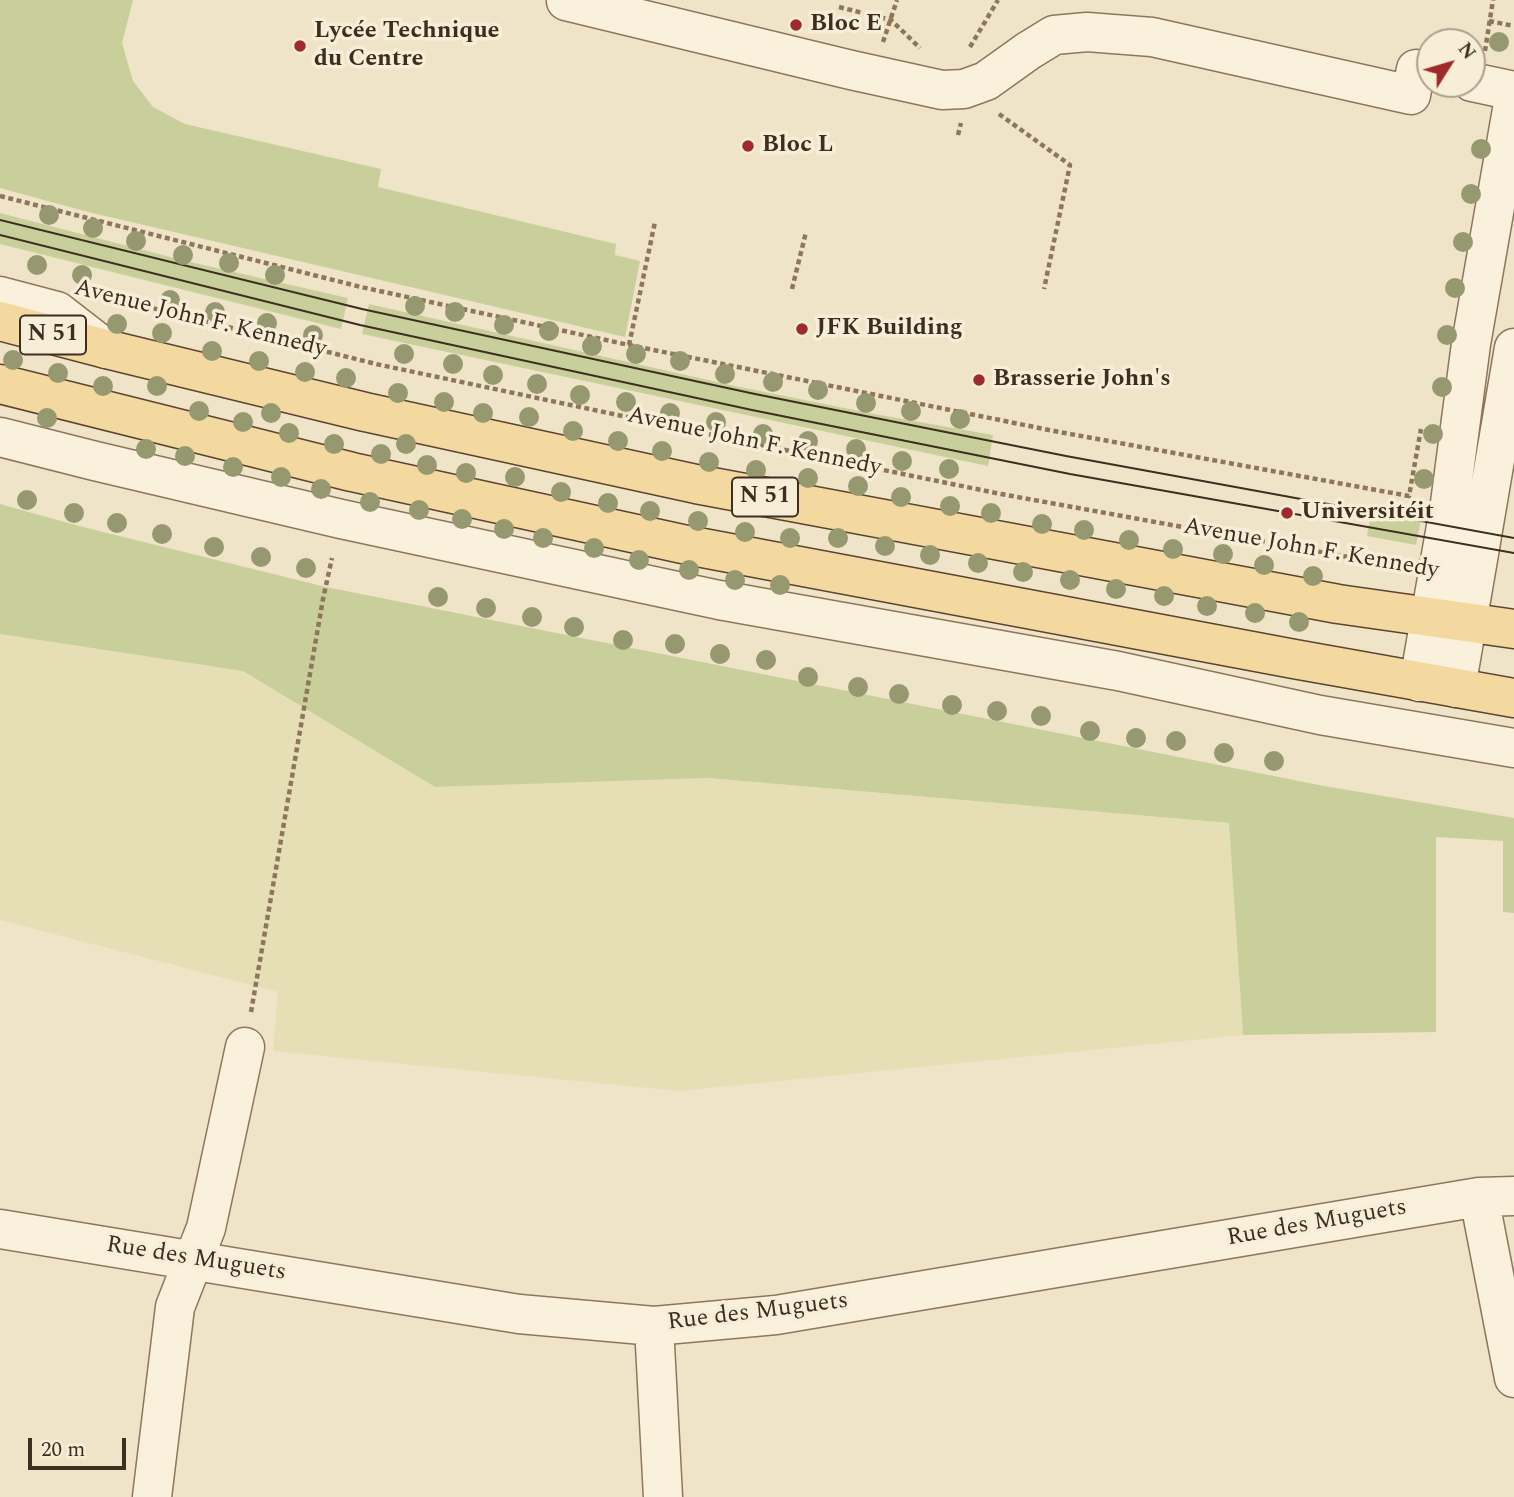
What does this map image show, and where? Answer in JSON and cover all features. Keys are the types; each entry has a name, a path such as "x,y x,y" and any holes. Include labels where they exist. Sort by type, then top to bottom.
{"main road":[{"name":"Avenue John F. Kennedy","path":"0,321 365,412 696,484 1311,600 1514,629"},
{"name":"N 51","path":"0,384 352,472 673,542 1280,657 1514,698"}],"street":[{"path":"566,1 942,90 958,84 986,81 1054,35 1087,32 1152,37 1411,95 1416,69"},
{"path":"1486,85 1514,91"},
{"path":"1419,681 1450,503 1471,344 1514,98"},
{"name":"Avenue John F. Kennedy","path":"0,296 57,311 106,349"},
{"path":"1456,688 1514,348"},
{"path":"0,436 341,519 719,600 1118,671 1320,715 1514,748"},
{"path":"152,1497 175,1307 206,1228 245,1047"},
{"path":"1496,1196 1514,1378"},
{"name":"Rue des Muguets","path":"0,1228 519,1314 654,1326 776,1315 1496,1196"},
{"path":"654,1326 663,1497"}],"path":[{"path":"891,20 897,0"},
{"path":"958,84 998,0"},
{"path":"839,7 891,20 958,84 1070,165 1044,289"},
{"path":"1489,21 1514,26"},
{"path":"0,196 348,284 629,345 1054,431 1409,496"},
{"path":"629,345 655,222"},
{"path":"792,289 806,232"},
{"name":"Avenue John F. Kennedy","path":"94,294 376,364 759,445 1001,494 1437,573"},
{"path":"245,1047 332,558"}],"shaded area":[{"path":"0,634 243,671 435,787 708,778 1229,823 1243,1035 679,1091 273,1051 278,992 0,920"}],"green space":[{"path":"0,0 133,0 122,43 133,81 153,107 185,124 381,169 378,187 616,244 615,255 640,261 625,337 88,212 0,188"},
{"path":"0,213 186,261 348,298 341,329 0,244"},
{"path":"369,304 735,386 993,435 988,466 362,334"},
{"path":"0,504 326,587 1324,786 1514,818 1514,913 1503,912 1503,841 1436,837 1436,1032 1243,1035 1229,823 708,778 435,787 243,671 0,634"},
{"path":"1372,506 1422,516 1416,545 1367,536"}],"tram line":[{"path":"0,220 362,309 755,394 1066,456 1514,538"},
{"path":"0,235 360,325 752,410 1070,474 1514,553"}],"place":[{"name":"Bloc E","path":"796,25"},
{"name":"Lycée Technique du Centre","path":"300,46"},
{"name":"Bloc L","path":"748,146"},
{"name":"JFK Building","path":"802,329"},
{"name":"Brasserie John's","path":"979,380"},
{"name":"Universitéit","path":"1287,513"}]}
